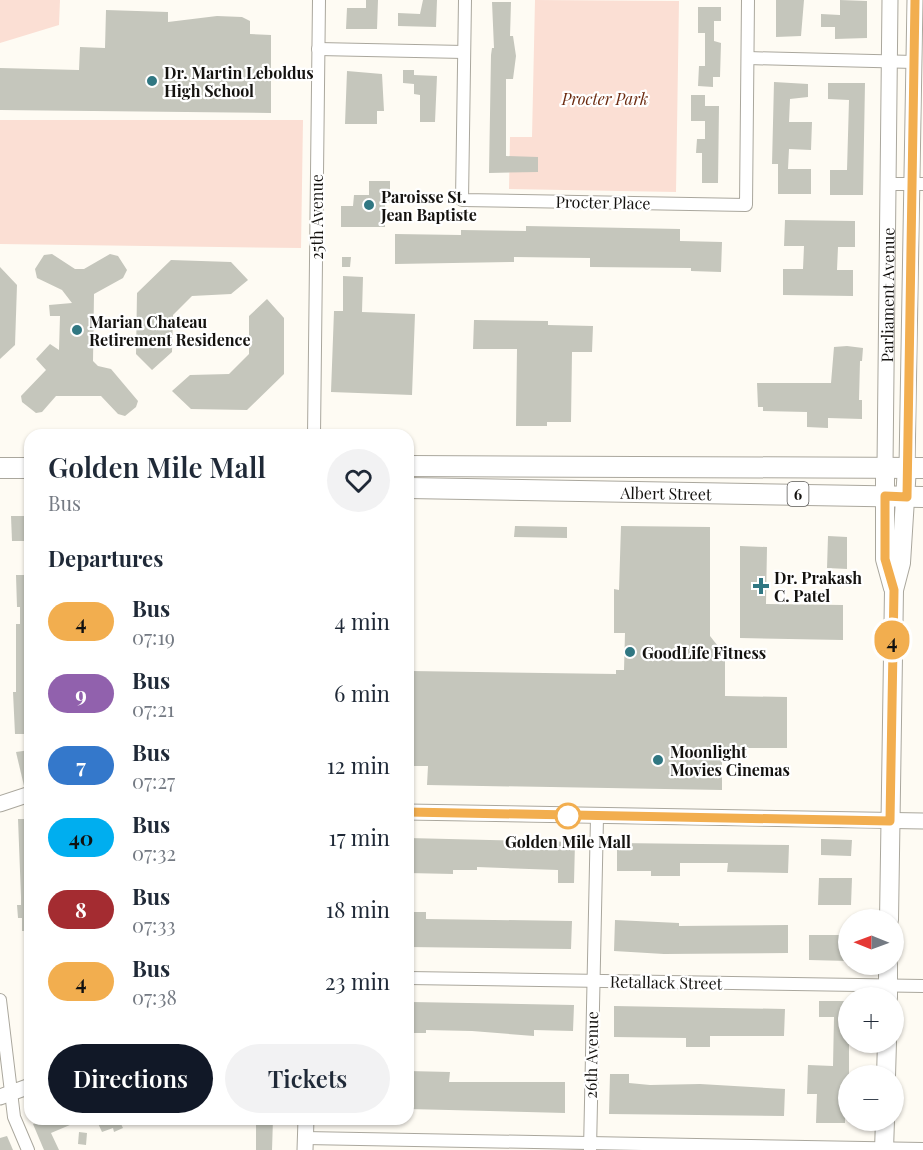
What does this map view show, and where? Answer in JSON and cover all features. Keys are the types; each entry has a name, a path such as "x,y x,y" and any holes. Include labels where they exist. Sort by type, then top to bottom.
{"main road":[{"name":"Albert Street","path":"414,465 915,467"},
{"name":"Parliament Avenue","path":"885,466 885,559 894,590"},
{"name":"Parliament Avenue","path":"889,909 894,590 915,497 915,467"},
{"path":"0,468 24,468"},
{"name":"Albert Street","path":"414,488 915,497"},
{"path":"884,1149 885,1131"}],"street":[{"name":"25th Avenue","path":"314,429 319,0"},
{"name":"Procter Place","path":"465,0 462,200 746,205 748,0"},
{"name":"Parliament Avenue","path":"885,466 890,0"},
{"name":"Parliament Avenue","path":"915,0 914,62 918,184 915,467"},
{"path":"318,49 464,52"},
{"path":"748,58 914,62"},
{"path":"887,184 918,184"},
{"path":"0,804 24,796"},
{"path":"414,812 923,821"},
{"name":"26th Avenue","path":"590,1146 597,817"},
{"name":"Retallack Street","path":"414,978 592,980 838,989"},
{"name":"Retallack Street","path":"904,989 923,986"},
{"path":"0,1000 6,1095 28,1150"},
{"path":"6,1095 24,1088"},
{"path":"306,1125 305,1144 923,1149"}],"green space":[{"path":"0,0 60,0 59,25 0,43"},
{"name":"Procter Park","path":"535,0 679,1 676,192 509,189 510,137 532,137"},
{"path":"0,120 303,120 301,248 0,244"}],"building":[{"path":"366,0 378,0 377,29 346,29 347,8 366,8"},
{"path":"423,0 437,0 436,27 398,26 398,13 420,14"},
{"path":"776,0 804,0 801,36 776,37"},
{"path":"840,0 867,1 867,38 835,39 835,27 821,27 821,14 840,15"},
{"path":"492,2 511,2 510,36 513,36 516,56 513,79 506,79 506,156 538,157 538,172 489,173 491,55 492,48 494,48"},
{"path":"698,7 721,7 721,21 714,21 714,41 721,43 720,77 713,77 713,87 698,86 699,66 705,66 705,33 698,33"},
{"name":"Dr. Martin Leboldus High School","path":"106,10 168,12 168,22 217,16 242,17 250,21 250,34 271,35 271,113 0,110 0,68 79,70 80,47 105,48"},
{"path":"403,70 414,70 414,75 437,76 435,122 420,122 420,95 414,94 414,84 403,83"},
{"path":"347,71 382,74 384,111 377,111 377,124 345,124"},
{"path":"774,82 808,84 808,97 790,99 789,122 812,122 811,150 789,149 788,169 811,169 811,194 778,194 778,164 772,164"},
{"path":"828,83 865,83 863,195 830,195 830,170 847,170 849,100 828,99"},
{"path":"691,95 705,95 705,106 719,106 718,183 702,183 702,153 696,153 697,139 705,139 705,121 691,121"},
{"name":"Paroisse St. Jean Baptiste","path":"369,181 390,181 390,195 393,195 393,203 385,203 385,227 341,227 341,206 353,206 354,195 369,195"},
{"path":"785,220 855,221 855,247 838,247 837,270 853,270 853,296 783,295 783,269 803,269 804,246 784,246"},
{"path":"526,226 680,229 680,241 722,242 721,272 691,271 691,268 590,267 590,258 514,257 514,262 395,264 395,234 461,235 461,230 526,231"},
{"name":"Marian Chateau Retirement Residence","path":"52,254 75,269 84,269 110,254 118,256 127,270 123,278 94,294 93,361 98,366 111,369 138,401 136,407 125,416 118,414 101,396 56,396 42,412 36,413 22,402 21,396 46,370 36,359 50,344 59,350 60,316 50,316 49,305 72,303 62,290 37,278 35,269 44,255"},
{"path":"342,257 351,257 350,267 342,267"},
{"path":"171,260 231,262 248,280 231,294 192,296 173,315 172,352 152,370 136,354 137,293"},
{"path":"0,267 17,285 15,345 0,359"},
{"path":"343,276 363,277 362,312 415,314 412,395 331,392 334,311 343,311"},
{"path":"267,299 284,318 284,374 247,410 191,409 172,391 190,375 229,374 249,354 249,316"},
{"path":"474,320 548,321 548,325 593,326 592,352 572,352 571,422 547,422 547,426 516,426 517,349 473,349"},
{"path":"834,347 863,348 862,361 860,361 859,400 862,400 862,419 828,418 828,428 807,427 807,412 763,411 763,407 758,407 757,383 831,383"},
{"path":"11,516 24,516 24,541 12,541"},
{"path":"515,526 567,527 567,538 514,537"},
{"path":"621,526 710,527 710,636 725,655 725,696 787,697 787,748 722,748 722,790 427,785 428,766 414,766 414,671 616,674 616,670 624,670 625,633 614,633 614,589 619,590"},
{"path":"828,536 847,537 847,569 827,568"},
{"path":"740,546 767,547 766,604 843,605 843,640 740,638"},
{"path":"16,575 24,575 24,734 15,734 13,692 16,692 16,624 20,624 20,607 17,607"},
{"path":"24,751 24,786 16,752"},
{"path":"18,819 24,819 24,931 22,931 22,918 18,918 17,905 21,905"},
{"path":"414,838 575,842 574,883 558,883 558,870 477,867 477,870 453,870 453,874 414,873"},
{"path":"821,839 852,840 851,856 821,855"},
{"path":"617,843 789,845 788,873 727,872 728,863 680,863 680,876 651,876 651,871 617,871"},
{"path":"819,878 852,878 851,905 818,905"},
{"path":"414,912 426,912 426,919 572,921 571,949 414,947"},
{"path":"615,920 679,923 679,926 788,925 788,953 664,954 614,951"},
{"path":"809,935 838,935 838,961 809,960"},
{"path":"819,1001 838,1001 838,1053 849,1053 849,1065 838,1065 838,1123 816,1123 817,1094 807,1094 808,1065 833,1066 834,1017 819,1017"},
{"path":"414,1002 574,1005 573,1031 534,1030 534,1036 472,1031 426,1030 426,1033 414,1033"},
{"path":"614,1006 785,1009 784,1036 710,1036 710,1047 686,1047 686,1038 614,1037"},
{"path":"414,1071 450,1072 449,1082 565,1082 565,1113 414,1109"},
{"path":"610,1074 629,1074 629,1083 650,1085 700,1084 785,1089 784,1116 609,1114"},
{"path":"33,1125 70,1125 51,1133 59,1150 44,1150"},
{"path":"99,1125 122,1125 123,1128 114,1132 113,1128 102,1132"},
{"path":"256,1125 273,1125 272,1150 256,1150"},
{"path":"79,1132 87,1133 86,1145 78,1144"},
{"path":"7,1136 13,1150 0,1150 0,1138"}],"bus line":[{"name":"4","path":"414,812 890,821 894,590 885,559 885,496 907,497 915,0"}],"place":[{"name":"Dr. Martin Leboldus High School","path":"152,81"},
{"name":"Paroisse St. Jean Baptiste","path":"369,205"},
{"name":"Marian Chateau Retirement Residence","path":"77,330"},
{"name":"Dr. Prakash C. Patel","path":"761,586"},
{"name":"GoodLife Fitness","path":"630,652"},
{"name":"Moonlight Movies Cinemas","path":"658,760"},
{"name":"Golden Mile Mall","path":"568,816"}]}
